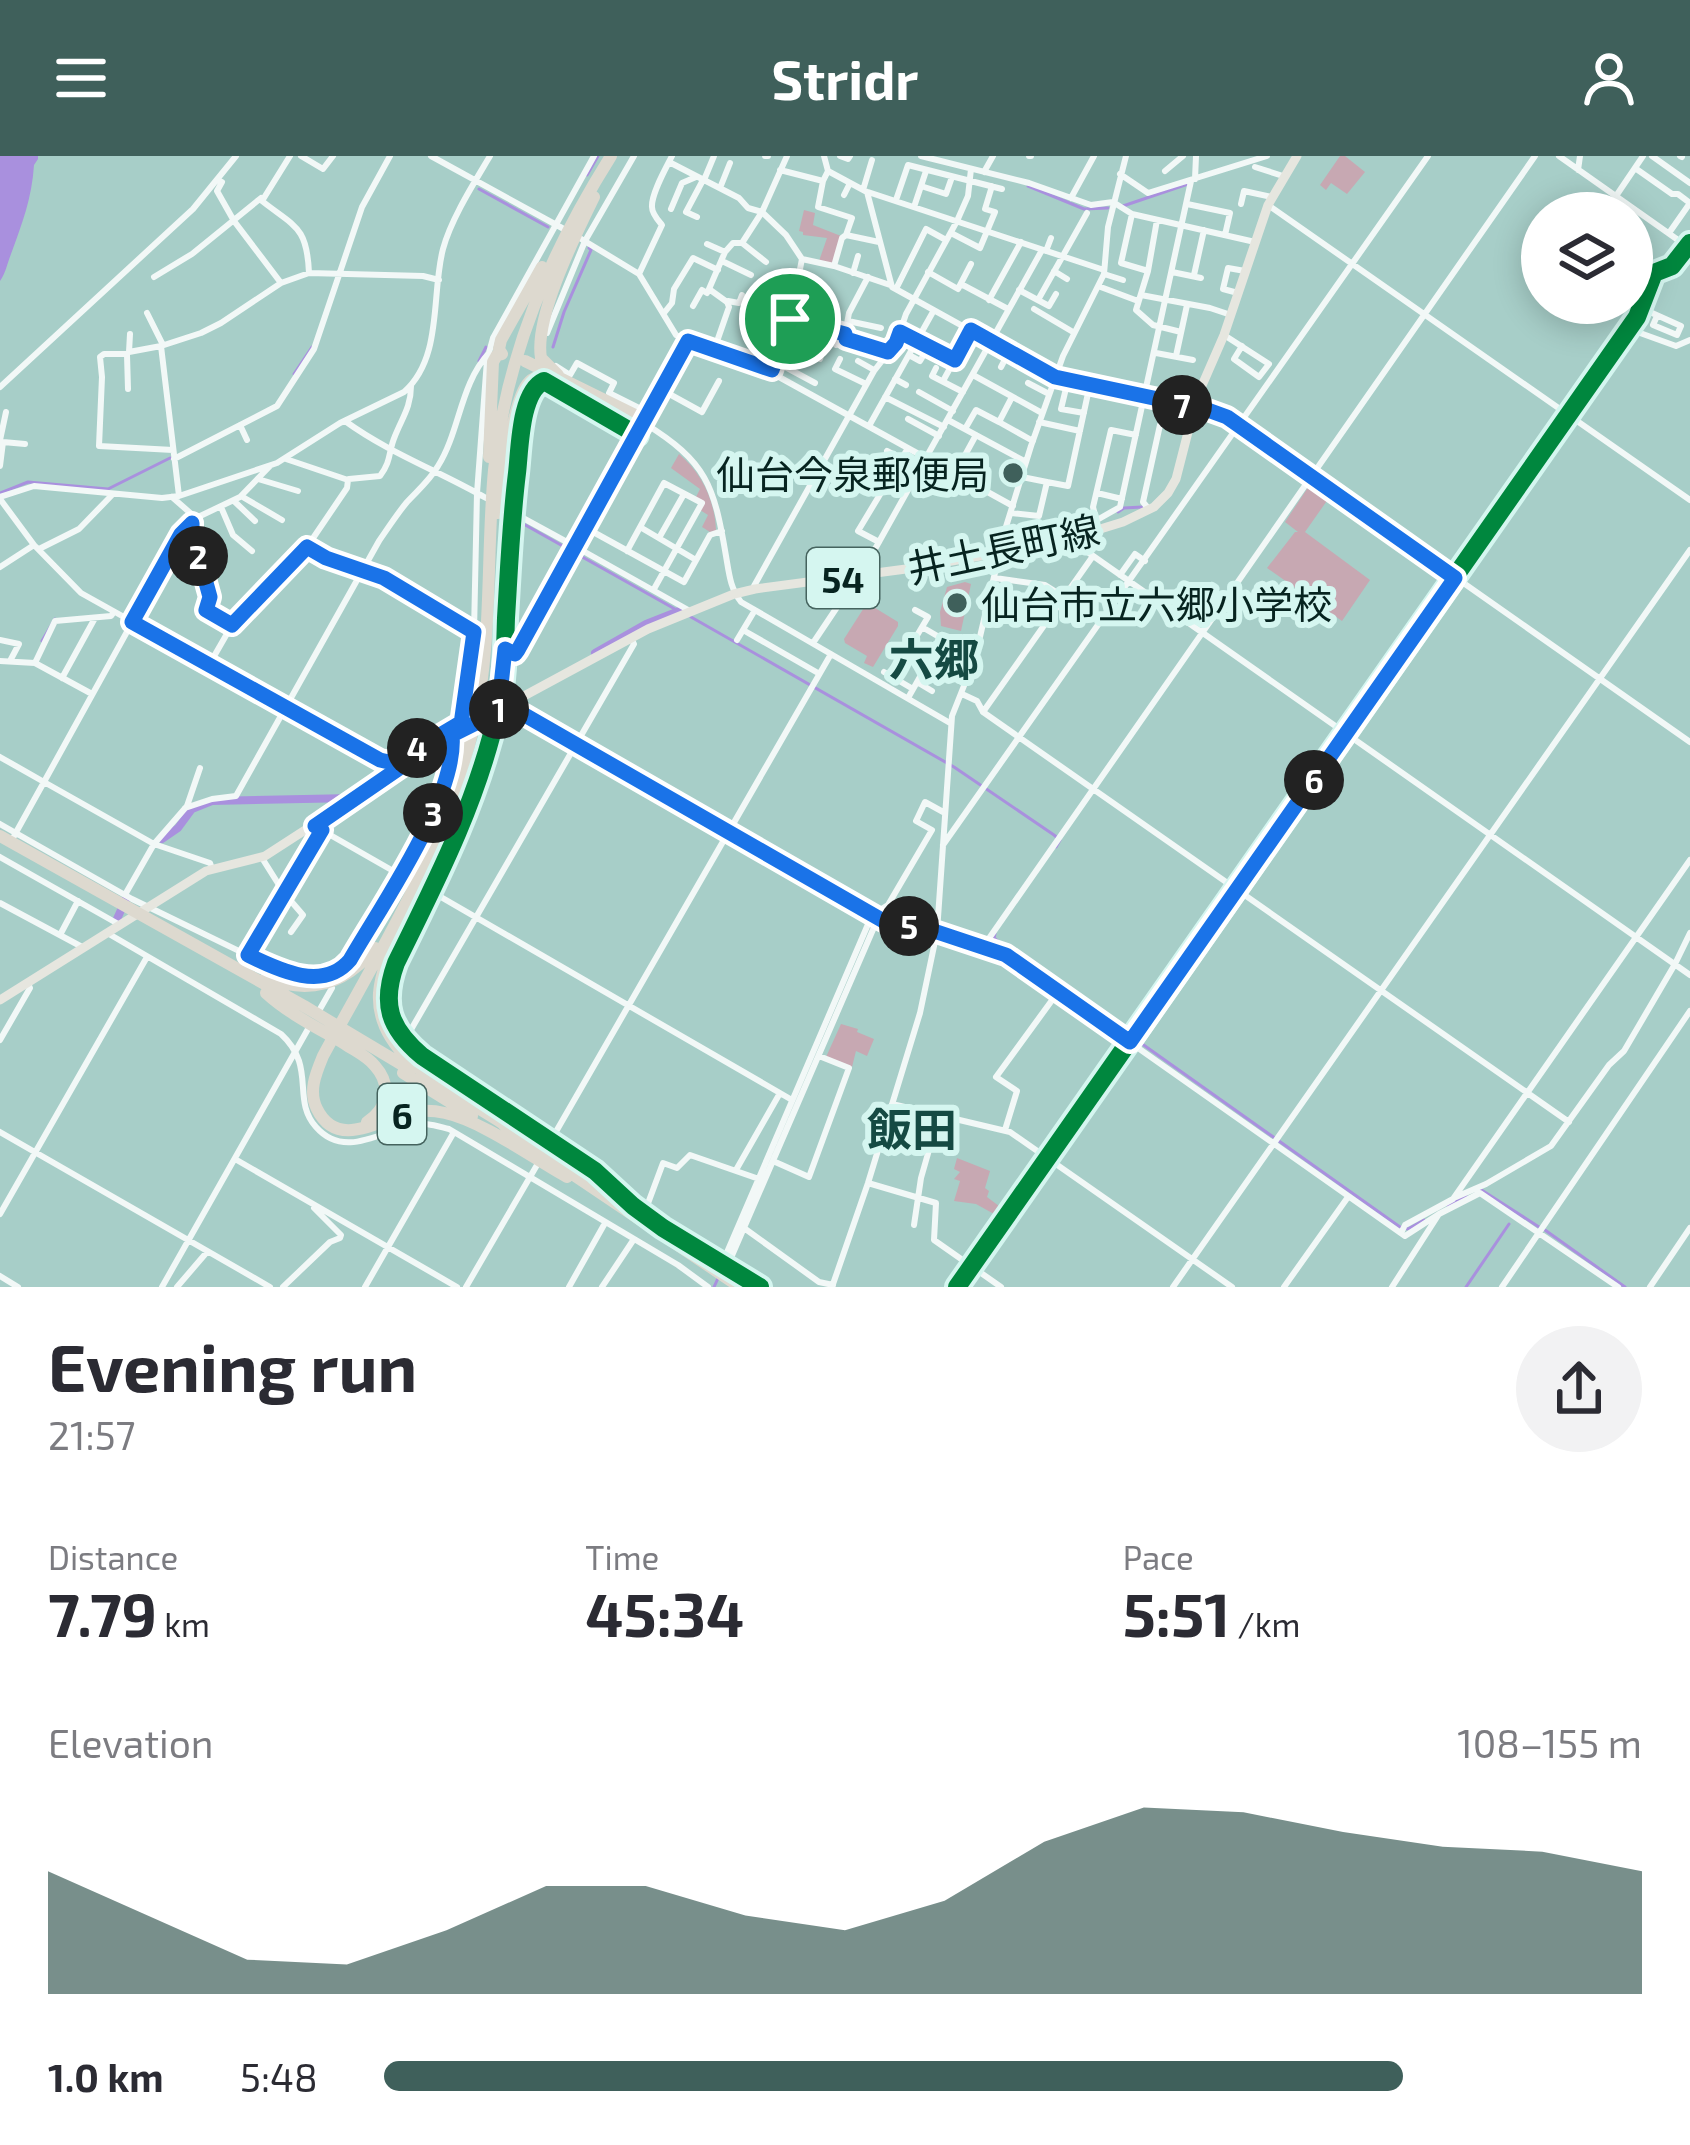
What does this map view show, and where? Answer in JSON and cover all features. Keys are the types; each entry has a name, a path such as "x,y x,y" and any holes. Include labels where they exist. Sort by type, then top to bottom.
{"highway":[{"path":"510,358 499,344 502,336 563,224 614,156"},
{"path":"557,378 541,358 542,331 565,262 614,156"},
{"path":"511,513 506,431 524,353 561,256 603,179"},
{"path":"168,930 280,983 326,984 349,974 372,952 433,848 454,795 488,630 494,471 510,378 563,224"},
{"path":"490,560 490,388 497,355 557,378 640,418 643,424"},
{"path":"422,887 460,797 469,725 493,633 511,513 513,428 530,381 557,378"},
{"path":"4,847 121,909 144,915 612,1204"},
{"name":"6","path":"433,848 323,1056 314,1083 315,1104 331,1125 350,1131 412,1112 448,1113 567,1178"},
{"name":"6","path":"350,1041 373,1063 386,1090 376,1117 356,1126 340,1123 326,1113 319,1098 319,1080 422,887"},
{"name":"6","path":"422,887 383,973 379,998 383,1023 406,1059 513,1134"},
{"path":"144,915 321,1023"},
{"path":"350,1041 513,1134 721,1280 740,1287"}],"main road":[{"name":"井土長町線","path":"144,915 212,869 262,858 318,828 396,766 686,613 755,589 1075,538 1097,525 1150,510 1176,479 1193,407 1224,335 1270,201 1297,156"},
{"path":"0,1000 107,933 121,909"}],"street":[{"path":"154,277 192,254 261,198 290,156"},
{"path":"301,156 323,169 333,156"},
{"path":"390,156 362,207 337,274 314,349 277,406 174,455 98,444 100,357 104,354 181,341 221,323 280,283 309,273 337,274 423,276 439,280"},
{"path":"431,156 563,224 593,156"},
{"path":"286,459 348,480 380,476 407,412 411,386 425,362 444,245 490,156"},
{"path":"634,156 582,239 545,348 552,363 570,375 578,363 614,382 609,393 643,424"},
{"path":"697,217 686,212 715,156"},
{"path":"742,243 787,156"},
{"path":"824,156 828,171 818,207 851,218 847,235"},
{"path":"839,156 850,156"},
{"path":"921,156 1002,189"},
{"path":"985,172 993,156"},
{"path":"1071,198 1093,159 1081,156"},
{"path":"744,1228 819,1282 833,1286 920,1013 937,932 950,722 975,658 1000,551 1041,417 1073,332 1104,272 1105,245 1125,159 1113,156"},
{"path":"1136,436 1112,430 1094,507 1097,525 1122,499 1183,225 1196,156"},
{"path":"1120,174 1148,194 1267,156"},
{"path":"943,845 1428,156"},
{"path":"983,946 1535,156"},
{"path":"1559,156 1610,192"},
{"path":"1578,170 1580,156"},
{"path":"1619,192 1648,156 1665,160 1690,183"},
{"path":"1165,171 1180,157"},
{"path":"235,158 217,190 280,283"},
{"path":"0,387 193,209 235,158"},
{"path":"639,274 662,225 652,207 670,159 762,212 802,259 893,287 1055,377 1216,412 1240,425 1690,742"},
{"path":"720,188 730,163"},
{"path":"896,201 908,165 952,176 985,172 1091,206 1113,202 1132,214 1255,242"},
{"path":"872,167 865,191 893,287"},
{"path":"1255,167 1283,176"},
{"path":"1635,168 1670,197 1678,194 1690,203 1669,233"},
{"path":"780,170 823,181"},
{"path":"914,207 926,170"},
{"path":"828,171 865,191 1123,280"},
{"path":"755,589 874,370 896,343 914,298 957,221 971,173"},
{"path":"921,186 946,194 952,176"},
{"path":"671,209 682,183 701,179"},
{"path":"844,195 850,183"},
{"path":"893,287 926,229 980,248 995,212 986,209 992,187"},
{"path":"1240,204 1244,191 1270,201 1690,500"},
{"path":"1211,210 1214,196"},
{"path":"261,198 298,228 309,273"},
{"path":"1225,235 1229,200"},
{"path":"1187,204 1227,212"},
{"path":"1038,300 1087,213"},
{"path":"1132,214 1120,263 1148,271"},
{"path":"1157,220 1136,310 1153,325 1181,332"},
{"path":"1653,222 1689,246 1674,264 1653,276"},
{"path":"908,229 922,237"},
{"path":"1172,272 1198,277 1204,230"},
{"path":"834,266 847,235 879,242"},
{"path":"813,644 879,542 1051,238"},
{"path":"582,239 639,274 676,335 815,383"},
{"path":"989,300 1021,242"},
{"path":"693,306 701,290 709,289 733,243 742,243 766,262"},
{"path":"707,244 721,261"},
{"path":"899,248 911,256"},
{"path":"1200,251 1210,253"},
{"path":"854,273 858,256"},
{"path":"664,313 693,258 721,261 751,275"},
{"path":"754,323 761,304 777,314 784,308 802,259"},
{"path":"928,272 958,289 971,264"},
{"path":"1238,293 1223,289 1228,268 1245,271"},
{"path":"1054,271 1067,279"},
{"path":"782,346 820,359 848,321 868,277"},
{"path":"772,283 818,304"},
{"path":"961,284 1008,309"},
{"path":"1098,286 1231,315"},
{"path":"709,289 739,303 742,295"},
{"path":"1019,290 1049,306 1056,294"},
{"path":"766,292 778,298 790,319 774,366 779,376 1012,510 1039,516 1047,482"},
{"path":"714,350 728,307 725,300"},
{"path":"1176,356 1187,305"},
{"path":"1034,309 1073,332"},
{"path":"869,426 934,310"},
{"path":"147,313 162,345 176,496 194,520 192,532 210,597 206,610 232,625"},
{"path":"1653,314 1657,316"},
{"path":"790,319 888,352"},
{"path":"848,321 881,328"},
{"path":"957,1287 1632,324"},
{"path":"1629,329 1676,346 1690,340"},
{"path":"943,381 971,330"},
{"path":"836,345 838,332"},
{"path":"900,332 955,360"},
{"path":"128,389 130,334"},
{"path":"1224,335 1242,346 1269,364 1259,377 1234,359 1242,346"},
{"path":"501,646 517,653 688,341"},
{"path":"909,355 919,364 928,346"},
{"path":"1001,367 1010,350"},
{"path":"1155,352 1193,360"},
{"path":"144,915 298,975 342,970 435,808 454,750 469,725 478,634 477,493 510,358 484,357 436,471 396,517 363,569 236,796 185,808"},
{"path":"840,359 835,368 866,384"},
{"path":"858,361 874,370"},
{"path":"936,368 932,376 963,392"},
{"path":"973,375 1041,417 1080,431"},
{"path":"895,380 906,385"},
{"path":"1068,380 1061,409 1084,413"},
{"path":"662,390 702,412 719,381"},
{"path":"721,1280 596,1172 422,1056 405,1041 390,1016 389,983 422,887 471,802 503,709 501,646 511,513 522,427 530,392 538,382 643,424 678,446 702,472 718,508 734,594 740,602 950,722"},
{"path":"1028,383 1049,394"},
{"path":"1022,477 1068,486 1090,384"},
{"path":"396,766 81,593 37,547 0,498 34,486 176,496 286,459 411,386"},
{"path":"919,392 953,411"},
{"path":"886,397 965,429 1026,462"},
{"path":"999,422 1012,397"},
{"path":"965,429 976,410 1033,441"},
{"path":"0,440 6,412"},
{"path":"876,414 886,420"},
{"path":"908,419 939,436"},
{"path":"345,421 391,451 486,498"},
{"path":"240,425 247,440"},
{"path":"1150,510 1143,502 1160,425"},
{"path":"964,457 976,436"},
{"path":"0,466 2,442 25,444"},
{"path":"879,542 858,531 908,448"},
{"path":"887,451 902,459"},
{"path":"4,847 181,534 194,520 237,499 269,466"},
{"path":"258,479 298,491"},
{"path":"209,665 232,625 307,547 348,480"},
{"path":"627,551 664,483 703,503 654,590"},
{"path":"1097,493 1122,499"},
{"path":"0,567 79,529 113,494"},
{"path":"659,538 684,494"},
{"path":"237,499 282,520"},
{"path":"237,499 254,521"},
{"path":"221,506 233,535 252,551"},
{"path":"0,517 10,512"},
{"path":"511,513 654,590 686,613"},
{"path":"640,527 696,560"},
{"path":"586,528 684,582 710,535 722,531"},
{"path":"1075,538 1078,546 1690,975"},
{"path":"307,547 384,578 478,634"},
{"path":"1173,1287 1690,550"},
{"path":"171,551 188,554"},
{"path":"1120,575 1135,554 1145,561"},
{"path":"983,712 1093,556"},
{"path":"995,578 1045,585 1064,597"},
{"path":"737,640 755,610"},
{"path":"900,664 928,617 915,610"},
{"path":"35,663 55,621 114,612"},
{"path":"62,678 95,617"},
{"path":"922,627 975,658"},
{"path":"743,630 819,674"},
{"path":"405,1041 634,644 631,638"},
{"path":"908,698 942,638"},
{"path":"0,640 19,644 10,662"},
{"path":"908,651 940,670"},
{"path":"546,1149 831,654"},
{"path":"0,661 35,663 92,694"},
{"path":"884,672 932,691"},
{"path":"888,687 893,678"},
{"path":"962,694 1569,1122"},
{"path":"503,709 576,744 887,923 937,932 1006,955 1403,1230 1405,1236 1480,1193 1618,1287"},
{"path":"0,757 154,844 210,863 212,869"},
{"path":"0,824 4,847 78,901 121,909 154,844 185,808 200,768"},
{"path":"721,1280 759,1180 875,916 888,905 932,830 916,821 925,802 945,813"},
{"path":"248,955 318,828 793,1100"},
{"path":"262,858 304,915 292,932"},
{"path":"1453,1199 1690,860"},
{"path":"60,935 78,901"},
{"path":"0,903 84,948"},
{"path":"721,1280 875,916"},
{"path":"107,933 281,1034 297,1051 310,1118 328,1137 362,1142 414,1124 431,1124 530,1175 678,1265 760,1287"},
{"path":"1403,1230 1545,1151 1609,1065 1624,1052 1690,933"},
{"path":"0,1214 147,957"},
{"path":"0,1040 30,988 28,982"},
{"path":"162,1287 297,1051 321,1023 332,988"},
{"path":"1005,1130 1017,1091 997,1077 1058,992"},
{"path":"1502,1287 1690,1011"},
{"path":"772,1161 809,1177 849,1068 818,1055"},
{"path":"736,1170 780,1093"},
{"path":"892,1103 1005,1130 1232,1287"},
{"path":"914,1225 927,1151 939,1115"},
{"path":"0,1132 270,1287"},
{"path":"364,1287 454,1132"},
{"path":"602,1287 646,1215 664,1163 677,1168 690,1155 759,1180"},
{"path":"235,1159 457,1287"},
{"path":"466,1287 537,1165"},
{"path":"868,1183 937,1203 934,1240 1001,1287"},
{"path":"1284,1287 1348,1196"},
{"path":"283,1287 340,1238 313,1204"},
{"path":"1392,1287 1439,1214"},
{"path":"569,1287 605,1223"},
{"path":"1650,1287 1690,1228"},
{"path":"177,1287 207,1252"},
{"path":"0,1276 18,1287"}],"shaded area":[{"path":"0,156 38,159 23,221 0,281"},
{"path":"1340,156 1365,172 1347,194 1331,183 1326,190 1320,185"},
{"path":"804,210 815,213 813,225 841,236 832,264 819,261 827,238 799,231"},
{"path":"679,454 706,488 716,531 702,527 708,515 700,510 696,497 700,489 671,468"},
{"path":"1311,483 1331,495 1305,532 1370,580 1342,621 1267,568 1298,532 1285,522"},
{"path":"971,584 961,631 941,626 947,587"},
{"path":"867,603 898,622 873,667 864,663 867,656 844,639"},
{"path":"841,1024 874,1039 867,1056 856,1051 852,1067 826,1057"},
{"path":"957,1158 990,1171 985,1188 987,1197 999,1206 994,1214 976,1204 954,1201 960,1181 954,1179 960,1172 954,1169"}],"waterway":[{"path":"587,175 598,156"},
{"path":"1123,206 1188,184"},
{"path":"1028,186 1084,209 1108,208"},
{"path":"479,189 548,227"},
{"path":"553,347 589,248"},
{"path":"294,374 312,347"},
{"path":"479,361 486,347"},
{"path":"539,392 529,435 520,522 682,613"},
{"path":"0,493 28,482 108,489 170,458"},
{"path":"1118,512 1142,507"},
{"path":"595,653 679,611"},
{"path":"691,617 954,767 1054,835 1060,840 1056,847"},
{"path":"42,641 55,619"},
{"path":"134,627 205,666"},
{"path":"162,839 192,809 212,801 353,798"},
{"path":"117,919 126,899"},
{"path":"995,934 1000,943 1400,1227 1408,1229 1424,1220"},
{"path":"1480,1189 1539,1227"},
{"path":"1448,1206 1466,1196"},
{"path":"1466,1287 1509,1224"},
{"path":"1545,1230 1625,1287"},
{"path":"714,1287 719,1276"}],"cycle path":[{"path":"957,1287 1637,317 1654,273 1672,266 1690,243"},
{"path":"637,435 544,381 530,396 519,450 498,709 468,807 396,963 389,1003 395,1025 422,1056 595,1171 663,1228 760,1287"}],"place":[{"name":"仙台今泉郵便局","path":"1013,473"},
{"name":"仙台市立六郷小学校","path":"957,603"}],"district":[{"name":"六郷","path":"934,658"},
{"name":"飯田","path":"912,1128"}],"route":[{"path":"790,319 772,370 688,341 518,650 515,654 505,649 498,712 460,731 452,735 398,769 132,622 181,534 192,523 210,597 206,610 232,625 307,547 384,578 474,632 469,682 460,731 452,735 454,750 435,808 346,966 310,976 285,972 248,955 322,830 315,826 398,769 393,763 407,754 462,722 460,731 498,712 509,706 887,923 937,932 1006,955 1130,1042 1455,578 1222,414 1055,377 971,330 955,360 900,332 888,352 790,319"}]}
